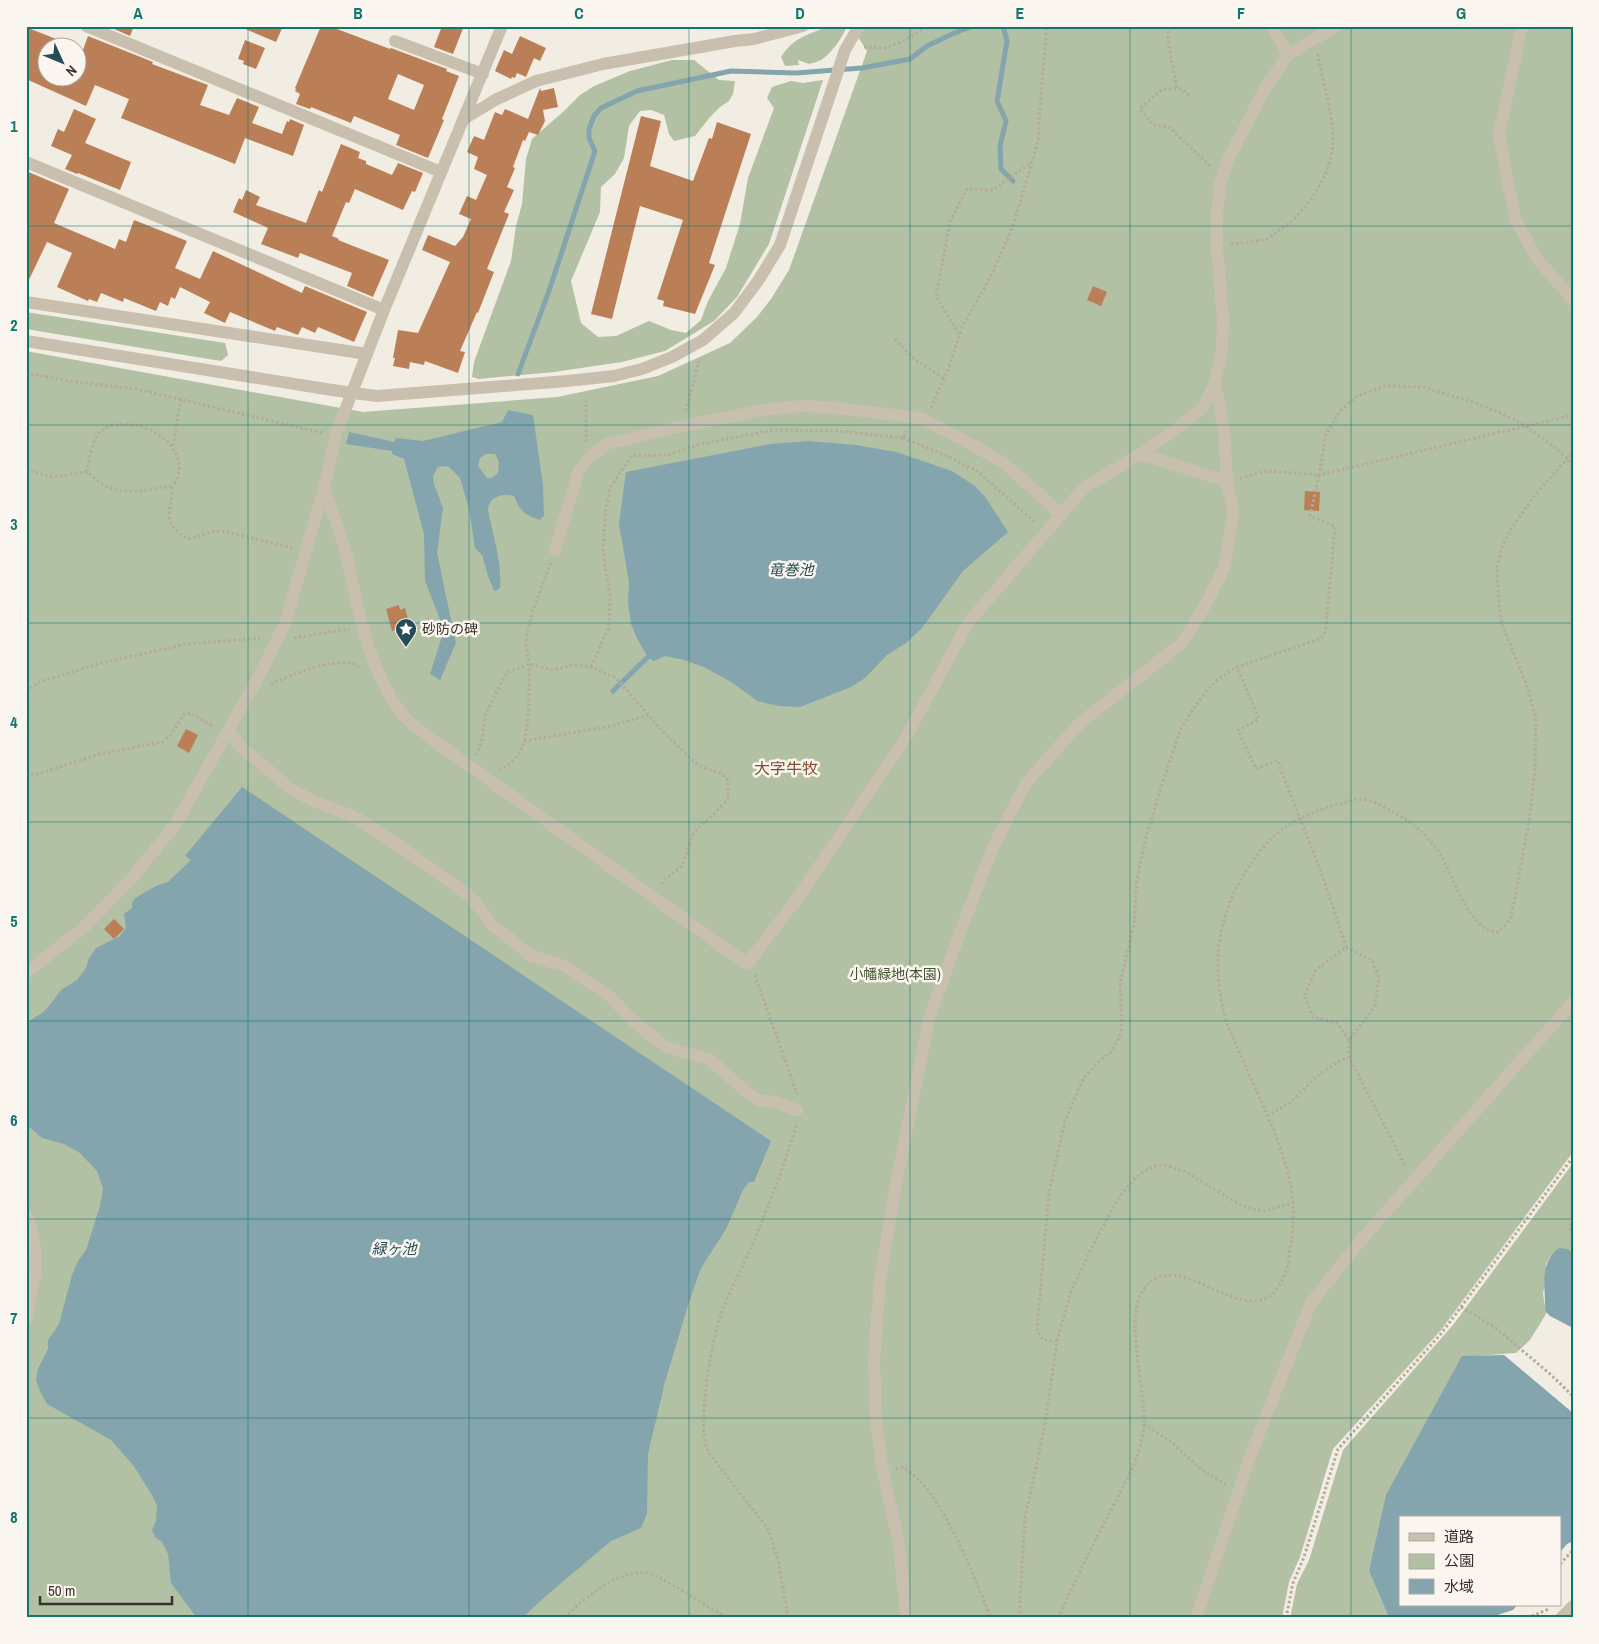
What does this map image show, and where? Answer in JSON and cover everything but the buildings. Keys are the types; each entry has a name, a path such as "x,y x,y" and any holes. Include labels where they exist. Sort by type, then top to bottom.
{"street":[{"path":"86,26 441,172"},
{"path":"26,973 84,926 131,880 175,825 251,691 285,623 307,551 336,436 384,310 502,26"},
{"path":"26,341 377,396 567,381 614,376 642,369 672,357 703,340 734,313 758,281 780,245 845,50 859,26"},
{"path":"1272,26 1288,55"},
{"path":"324,488 344,547 363,626 377,669 389,695 401,713 419,730 747,964 797,899 905,739 968,623 1084,488 1140,454 1182,425 1204,406 1215,382 1222,348 1223,319 1217,246 1217,214 1222,177 1229,158 1264,90 1288,55 1336,26"},
{"path":"1522,26 1499,135 1515,218 1538,260 1573,300"},
{"path":"464,119 495,100 536,81 603,64 754,39 800,27"},
{"path":"396,41 482,74"},
{"path":"26,162 384,310"},
{"path":"26,302 367,354"},
{"path":"906,1618 898,1544 883,1472 876,1419 874,1361 880,1281 895,1189 930,1019 956,941 994,846 1026,783 1080,722 1182,643 1206,604 1225,566 1233,512 1227,481 1224,431 1215,382"},
{"path":"555,550 578,470 588,458 606,444 770,409 803,406 837,408 919,419 1004,463 1061,514"},
{"path":"1140,454 1227,481"},
{"path":"228,733 241,747 291,789 311,800 359,819 471,897 492,925 532,956 564,966 611,997 631,1019 664,1046 710,1060 758,1100 775,1102 797,1110"},
{"path":"1196,1618 1252,1451 1311,1303 1361,1240 1573,1002"},
{"path":"26,1215 32,1228 36,1257 35,1285 26,1319"},
{"path":"1561,1618 1573,1606"}],"path":[{"path":"864,47 886,48 928,26"},
{"path":"903,438 919,419 948,367 963,324 989,280 1012,229 1039,136 1047,26"},
{"path":"1169,26 1168,40 1177,89"},
{"path":"1217,246 1266,239 1288,225 1301,212 1315,193 1328,168 1333,137 1314,40"},
{"path":"1189,95 1182,90 1162,89 1140,109 1153,125 1168,127 1222,177"},
{"path":"959,335 936,296 950,221 967,189 993,190 1032,162"},
{"path":"895,339 913,358 943,378"},
{"path":"682,427 699,361"},
{"path":"26,373 76,382 136,389 336,436"},
{"path":"1057,1340 1044,1340 1037,1330 1049,1191 1065,1121 1083,1080 1100,1060 1110,1053 1120,1038 1122,1027 1120,983 1134,925 1139,871 1163,781 1180,731 1207,690 1218,679 1237,667 1319,639 1324,635 1335,526 1310,516 1326,434 1339,412 1357,396 1386,386 1422,387 1470,401 1505,415 1558,450 1567,458 1573,468"},
{"path":"173,446 181,399"},
{"path":"586,402 586,450 588,458"},
{"path":"1227,481 1266,471 1319,475 1573,415"},
{"path":"86,472 96,438 102,431 111,426 121,424 147,429 173,446 178,459 180,470 173,486 168,512 169,518 179,534 188,539 216,531 227,532 307,551"},
{"path":"591,667 609,627 610,596 603,552 606,508 611,486 632,455 668,455 697,445 773,430 838,431 903,438 978,471 1045,532"},
{"path":"1058,1618 1135,1460 1142,1440 1144,1406 1135,1326 1137,1306 1141,1292 1156,1277 1165,1275 1194,1280 1242,1300 1256,1302 1266,1299 1276,1290 1287,1268 1293,1233 1293,1203 1289,1177 1267,1116 1228,1025 1218,974 1221,931 1225,914 1239,880 1268,840 1284,827 1301,818 1356,799 1373,802 1388,808 1424,833 1440,854 1471,915 1484,928 1493,933 1499,932 1511,918 1529,822 1535,770 1536,718 1526,683 1504,627 1499,604 1498,568 1500,549 1511,529 1532,499 1573,452"},
{"path":"26,470 53,477 86,472 106,486 128,492 173,486"},
{"path":"484,777 506,767 521,752 528,719 529,664 526,643 530,625 555,550"},
{"path":"26,691 39,682 102,663 186,644 278,637 289,639 363,626"},
{"path":"251,691 308,669 332,664 351,663 364,671 377,669"},
{"path":"459,758 475,758 482,739 486,714 506,672 529,664 553,670 572,665 591,667 616,678 648,715 695,762 704,768 721,773 728,781 728,800 693,834 682,866 665,879 651,896"},
{"path":"1237,667 1259,719 1238,730 1256,769 1276,760 1301,818 1346,947 1372,960 1379,978 1375,1006 1349,1040 1349,1057 1413,1181"},
{"path":"26,774 38,774 100,754 162,742 171,734 185,713 192,714 228,733"},
{"path":"524,741 608,727 648,715"},
{"path":"1346,947 1316,970 1304,996 1313,1017 1336,1023 1349,1040"},
{"path":"747,964 754,973 797,1095 797,1122 788,1154 772,1196 721,1314 706,1394 704,1438 708,1452 768,1529 779,1564 788,1618"},
{"path":"1267,1116 1290,1102 1317,1076 1349,1057"},
{"path":"1286,1618 1292,1583 1304,1557 1338,1449 1440,1335 1573,1157"},
{"path":"1019,1618 1025,1518 1046,1424 1057,1340 1071,1291 1118,1199 1132,1181 1144,1171 1164,1165 1186,1172 1238,1204 1252,1209 1265,1211 1293,1203"},
{"path":"1573,1219 1569,1228 1573,1230"},
{"path":"1461,1307 1496,1328 1573,1396"},
{"path":"1144,1424 1171,1442 1202,1470 1239,1490"},
{"path":"883,1472 904,1467 917,1478 932,1496 950,1525 992,1618"},
{"path":"1562,1562 1573,1550"},
{"path":"564,1618 603,1587 620,1576 633,1573 648,1573 663,1579 728,1618"},
{"path":"1527,1618 1554,1606"}],"green space":[{"path":"830,26 847,26 843,35 829,54 820,61 809,64 798,60 799,65 785,66 781,57 791,45 802,37"},
{"name":"小幡緑地(本園)","path":"851,26 1573,26 1573,1152 1441,1330 1333,1449 1300,1557 1289,1582 1282,1618 26,1618 26,351 363,412 557,397 658,376 730,343 757,317 789,270 867,51"},
{"path":"672,60 694,60 719,80 735,81 733,94 729,101 710,117 695,136 674,141 669,134 664,115 651,110 640,111 629,126 624,158 615,174 601,187 600,212 571,281 581,323 598,337 616,336 649,321 671,330 686,333 701,320 708,301 726,268 740,224 748,178 774,108 767,98 772,87 791,81 803,83 823,80 769,244 737,297 714,321 665,351 622,362 554,372 479,379 472,377 474,362 511,261 516,226 522,204 526,159 532,139 580,95 594,86 630,71"},
{"path":"26,312 225,343 228,355 221,361 26,329"},
{"path":"1573,1163 1573,1252 1568,1249 1550,1257 1546,1264 1546,1281 1543,1293 1546,1314 1530,1340 1516,1353 1462,1357 1369,1571 1389,1618 1290,1618 1297,1584 1309,1560 1343,1450 1453,1325"}],"water":[{"path":"508,410 533,415 543,485 544,516 540,520 526,514 514,496 501,495 491,502 488,510 500,568 500,588 496,591 489,579 482,555 475,548 469,509 460,478 449,467 438,467 433,476 443,508 437,553 456,643 440,680 430,674 444,630 425,581 424,534 404,459 392,454 392,451 346,444 349,432 394,442 396,438 423,441 502,422","holes":["486,454 495,454 499,462 498,473 492,478 487,478 478,466 480,458"]},
{"name":"竜巻池","path":"808,441 856,445 896,452 952,471 975,486 986,498 1008,532 963,571 922,628 906,643 887,655 865,678 851,687 800,707 779,706 757,701 733,683 704,667 684,660 665,656 654,661 648,658 631,624 628,603 629,582 619,524 626,472 770,444"},
{"name":"緑ヶ池","path":"242,787 771,1141 754,1182 749,1182 743,1190 726,1229 701,1268 689,1302 665,1382 648,1454 647,1513 641,1528 611,1541 522,1618 197,1618 171,1583 168,1554 162,1542 155,1537 152,1530 156,1521 157,1506 133,1465 111,1440 47,1404 36,1380 38,1369 48,1349 48,1340 59,1324 72,1275 78,1261 86,1250 100,1206 103,1188 97,1171 80,1153 64,1144 42,1138 26,1124 26,1023 42,1013 61,990 77,980 86,968 89,958 96,948 120,936 126,928 124,914 132,908 135,898 156,886 168,882 191,860 185,856"},
{"path":"1559,1248 1568,1249 1573,1252 1573,1328 1550,1316 1545,1311 1544,1285 1546,1269 1552,1254"},
{"path":"1504,1355 1573,1413 1573,1541 1562,1550 1562,1516 1399,1516 1399,1606 1516,1606 1513,1610 1488,1618 1389,1618 1369,1571 1386,1495 1462,1356"}],"waterway":[{"path":"518,374 549,291 595,151 589,138 589,129 594,116 601,108 637,91 731,71 796,73 862,68 910,59 927,46 973,26"},
{"path":"1003,26 1007,41 997,101 1006,121 1000,146 1001,169 1013,181"},
{"path":"613,691 652,653"}],"place":[{"name":"砂防の碑","path":"406,648"}],"district":[{"name":"大字牛牧","path":"786,768"}]}
